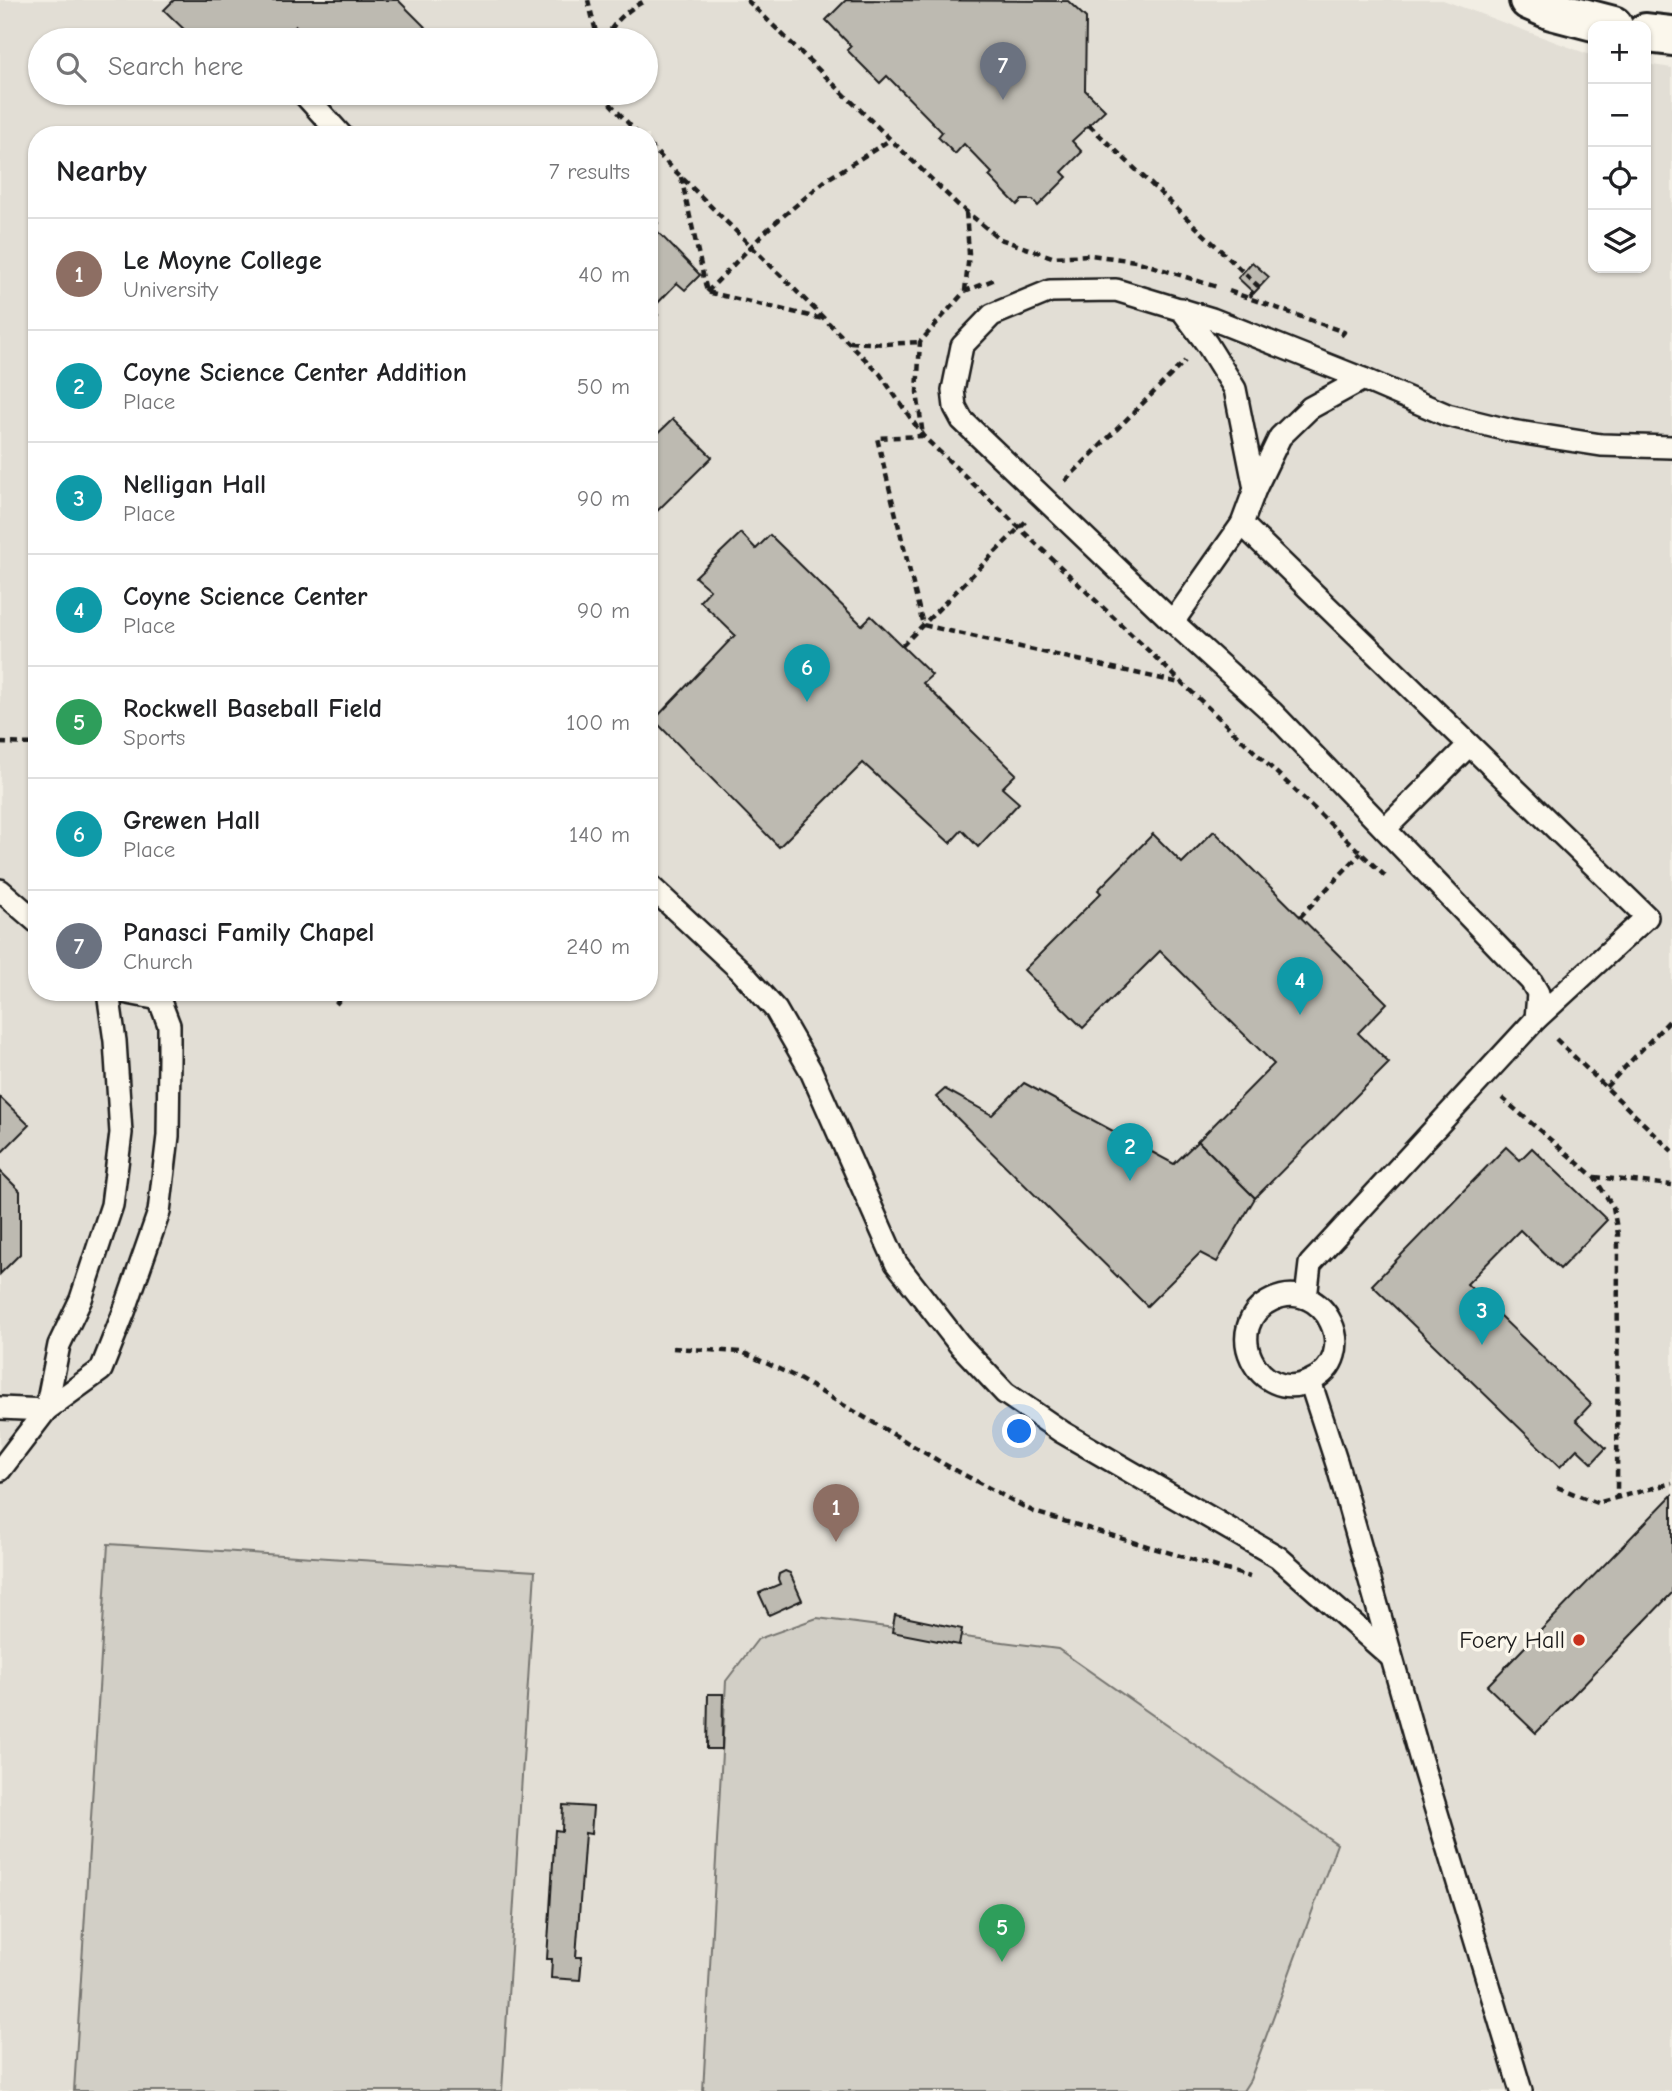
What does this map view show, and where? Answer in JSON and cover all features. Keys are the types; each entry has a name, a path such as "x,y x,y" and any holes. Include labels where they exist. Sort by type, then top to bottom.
{"street":[{"path":"1544,3 1598,21"},
{"path":"1651,34 1672,36"}],"lane":[{"path":"314,105 333,126"},
{"path":"1536,1019 1538,993 1531,981 1272,712 1173,622 962,420 955,407 953,390 962,346 992,314 1050,291 1116,290 1222,323 1447,415 1512,431 1601,445 1672,447"},
{"path":"1181,309 1235,389 1255,489"},
{"path":"1173,622 1242,524 1255,489 1280,438 1310,408 1363,379"},
{"path":"1242,524 1647,917 1536,1019 1310,1264 1306,1298"},
{"path":"1385,829 1469,745"},
{"path":"0,890 28,914"},
{"path":"658,894 740,970 776,1010 811,1071 896,1263 959,1344 1005,1393 1062,1432 1278,1557 1391,1657"},
{"path":"46,1410 59,1345 81,1298 112,1205 121,1133 115,1041 109,1001"},
{"path":"0,1471 46,1410 101,1370 159,1212 168,1136 169,1026 160,1001"},
{"path":"1290,1296 1306,1298 1325,1310 1334,1326 1336,1345 1331,1363 1318,1377 1310,1381 1301,1385 1283,1385 1265,1378 1252,1364 1246,1347 1248,1328 1257,1311 1272,1300 1290,1296"},
{"path":"1310,1381 1337,1464 1391,1657 1521,2091"},
{"path":"0,1408 46,1410"}],"path":[{"path":"588,0 595,28"},
{"path":"610,28 632,7 646,0"},
{"path":"747,0 966,211 1000,239 1052,257"},
{"path":"611,105 631,126"},
{"path":"1089,125 1258,286 1222,323"},
{"path":"707,292 768,229 826,180 890,140"},
{"path":"658,154 880,374 923,436 1390,881"},
{"path":"681,177 707,292"},
{"path":"965,291 969,254 966,211"},
{"path":"1040,261 1052,257 1090,255 1136,261 1344,332"},
{"path":"923,436 918,392 920,342 965,291 1002,276"},
{"path":"707,292 826,320"},
{"path":"902,646 1204,341"},
{"path":"849,342 920,342"},
{"path":"923,436 877,438 923,625"},
{"path":"923,625 1183,683"},
{"path":"0,743 28,744"},
{"path":"1300,917 1361,853"},
{"path":"1606,1087 1672,1018"},
{"path":"1536,1019 1672,1151"},
{"path":"1480,1079 1594,1177 1613,1207 1618,1234 1617,1498"},
{"path":"1594,1177 1672,1185"},
{"path":"673,1348 742,1352 794,1376 944,1464 1034,1512 1265,1581 1278,1557"},
{"path":"1557,1487 1597,1503 1672,1483"}],"shaded area":[{"path":"0,0 1443,0 1588,54 1588,273 1651,273 1651,65 1672,68 1672,2091 0,2091"},
{"path":"108,1544 535,1571 502,2091 74,2091"},
{"path":"817,1618 1058,1649 1337,1844 1250,2080 1243,2091 703,2091 726,1681 758,1639"}],"building":[{"path":"174,0 398,0 425,27 183,28 164,10"},
{"path":"846,0 1068,1 1086,18 1085,90 1105,110 1072,141 1082,152 1062,172 1067,177 1038,206 1033,200 1022,200 1017,205 989,176 992,173 964,144 955,154 938,137 942,132 887,76 880,83 847,50 851,46 826,20"},
{"path":"658,232 700,275 685,290 677,283 658,303"},
{"path":"1252,262 1269,277 1254,293 1238,278"},
{"path":"673,419 712,457 658,510 658,433"},
{"path":"741,533 756,549 770,535 862,625 871,616 932,675 923,683 1016,774 1002,788 1019,803 978,847 962,830 950,843 863,763 779,847 658,724 658,716 735,635 700,601 710,590 695,577"},
{"path":"1214,831 1387,1003 1358,1033 1389,1063 1255,1198 1198,1141 1274,1064 1160,951 1083,1028 1024,970 1101,893 1098,890 1153,834 1182,863"},
{"path":"1024,1083 1174,1164 1198,1141 1255,1198 1217,1262 1200,1253 1147,1306 936,1097 945,1089 992,1115"},
{"path":"0,1097 29,1125 0,1154"},
{"path":"1506,1147 1520,1160 1532,1148 1607,1220 1560,1269 1520,1230 1467,1284 1591,1404 1576,1420 1606,1448 1592,1463 1577,1449 1560,1467 1372,1285"},
{"path":"0,1171 20,1191 20,1254 0,1274"},
{"name":"Foery Hall","path":"1672,1495 1672,1593 1536,1733 1487,1686"},
{"path":"785,1571 790,1573 802,1600 769,1615 759,1593 780,1584 779,1574"},
{"path":"895,1615 962,1629 959,1645 892,1632"},
{"path":"708,1694 723,1694 722,1749 707,1749"},
{"path":"563,1805 593,1807 591,1834 585,1833 576,1957 582,1957 580,1980 551,1978 552,1959 547,1959 555,1830 562,1831"}],"place":[{"name":"Panasci Family Chapel","path":"1003,100"},
{"name":"Grewen Hall","path":"807,702"},
{"name":"Coyne Science Center","path":"1300,1015"},
{"name":"Coyne Science Center Addition","path":"1130,1181"},
{"name":"Nelligan Hall","path":"1482,1345"},
{"name":"Le Moyne College","path":"836,1542"},
{"name":"Foery Hall","path":"1579,1640"},
{"name":"Rockwell Baseball Field","path":"1002,1962"}]}
